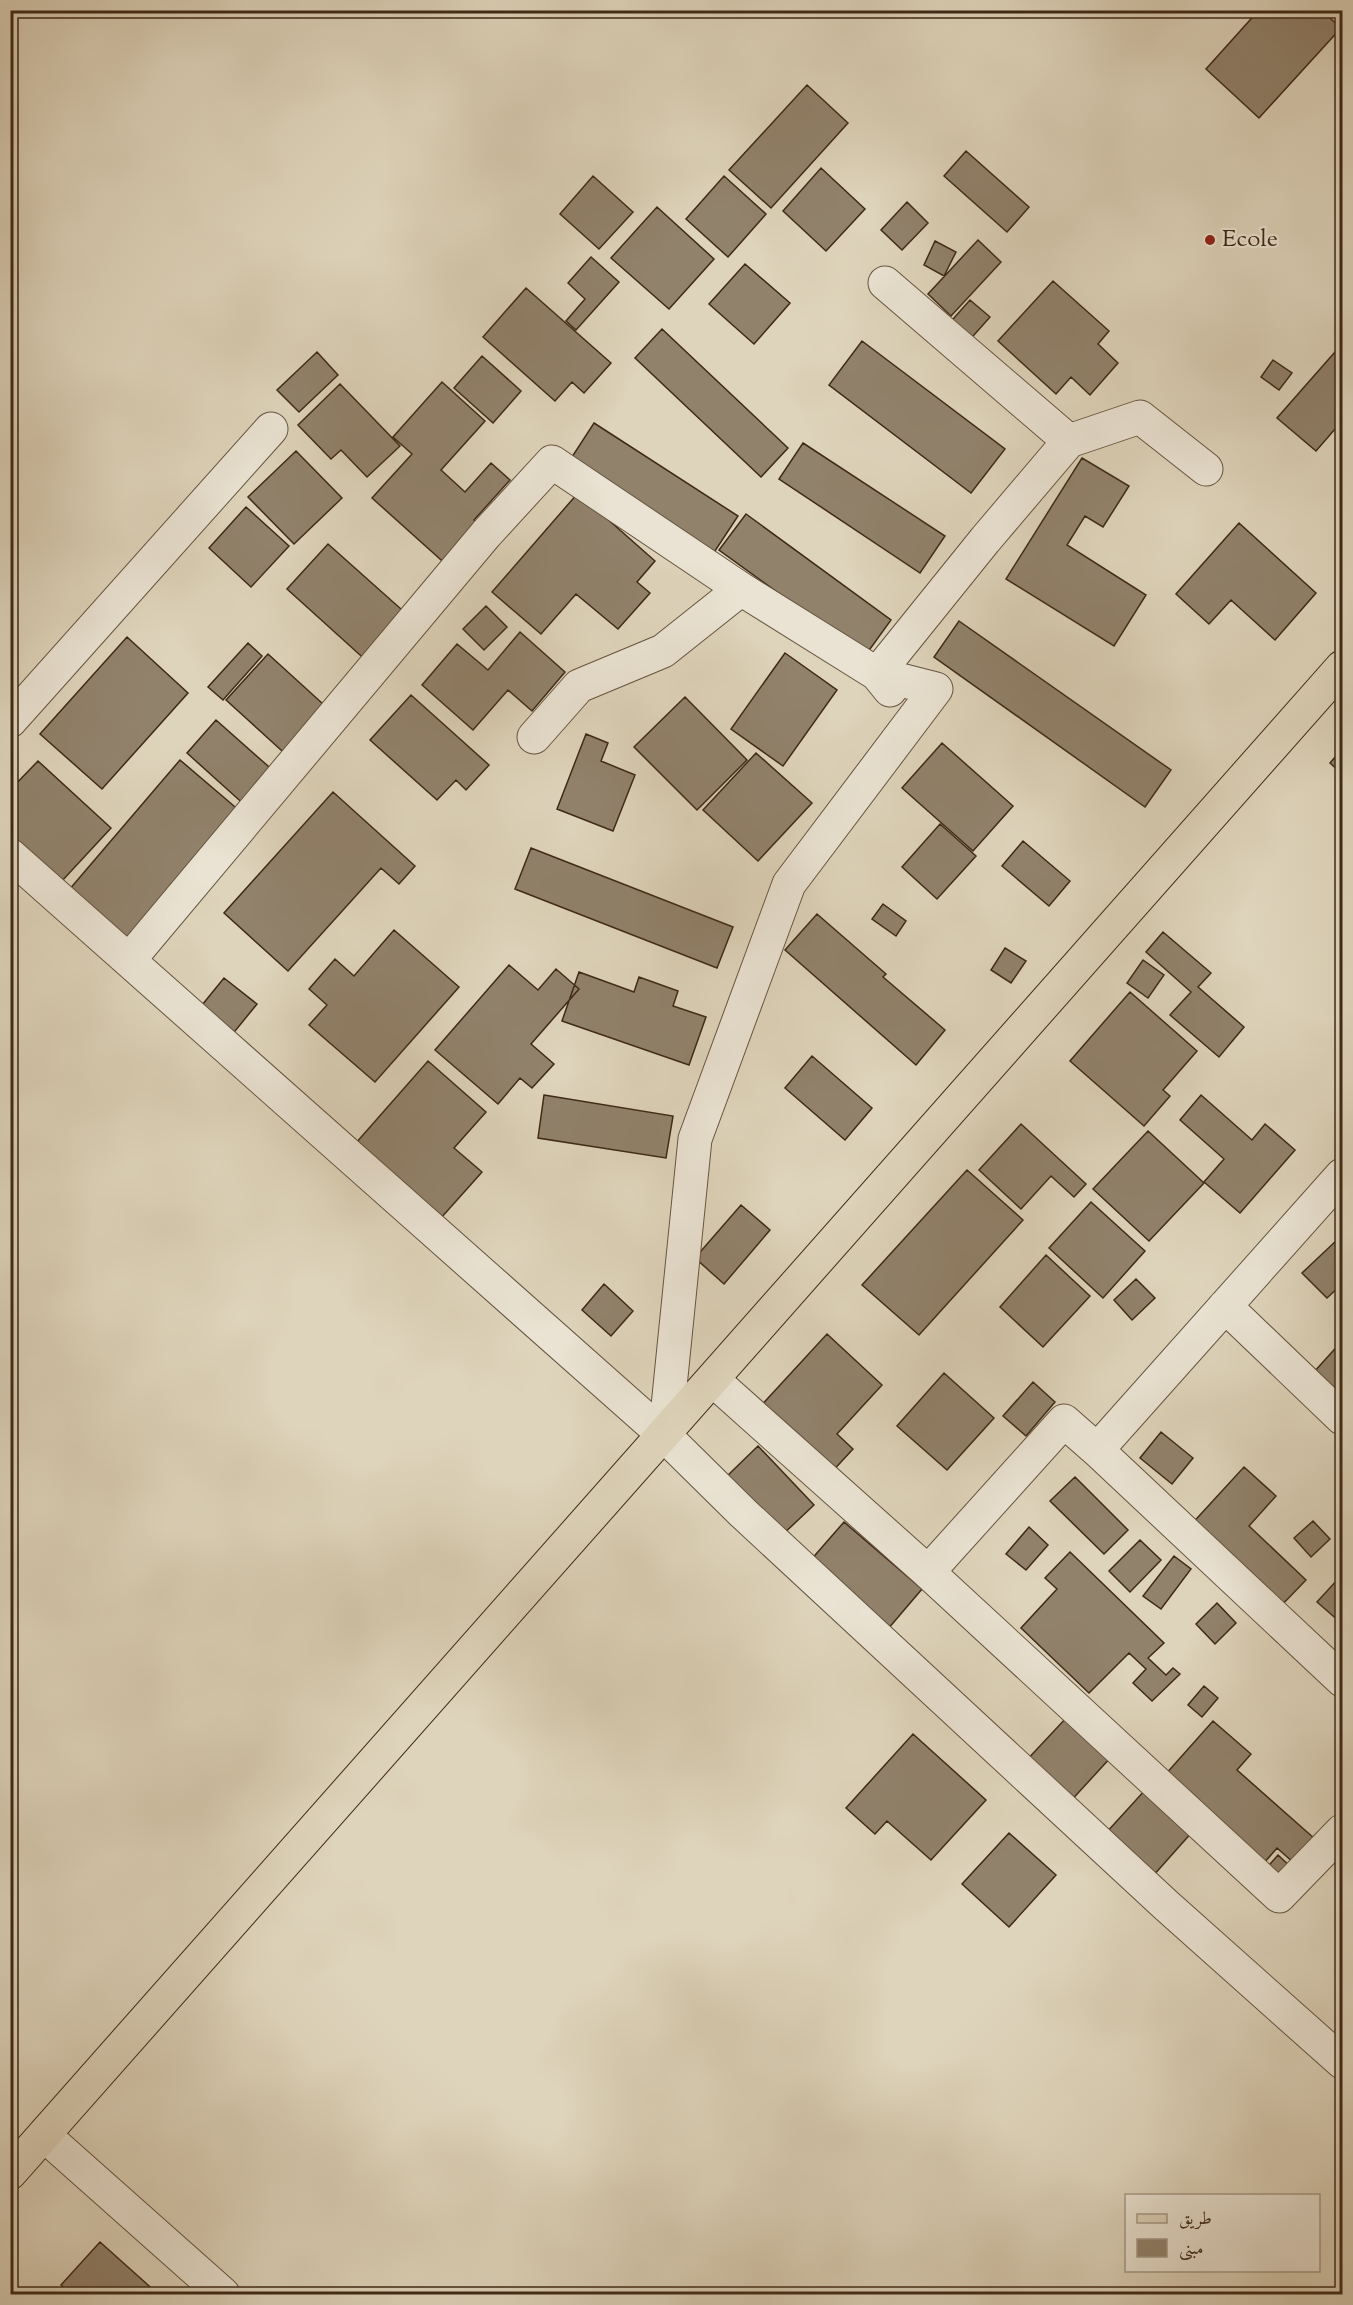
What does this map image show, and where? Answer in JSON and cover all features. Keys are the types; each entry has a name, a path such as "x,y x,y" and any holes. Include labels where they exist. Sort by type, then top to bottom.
{"main road":[{"path":"10,2173 665,1436 1342,667"}],"street":[{"path":"885,283 1069,441"},
{"path":"877,674 985,540 1069,441 1140,417 1206,469"},
{"path":"10,722 271,429"},
{"path":"129,960 486,534 552,462 741,589 877,674 936,689 789,884 695,1139 665,1436"},
{"path":"534,737 579,686 663,651 741,589"},
{"path":"10,855 665,1436 743,1513 1150,1890 1342,2062"},
{"path":"1097,1450 1342,1175"},
{"path":"1225,1306 1342,1418"},
{"path":"713,1380 928,1572 1279,1896 1342,1831"},
{"path":"928,1572 1064,1421 1342,1680"},
{"path":"44,2135 223,2295"}],"building":[{"path":"1259,10 1321,10 1341,28 1259,118 1206,69"},
{"path":"807,85 848,123 771,208 729,170"},
{"path":"966,151 1029,207 1007,232 944,176"},
{"path":"821,168 865,209 826,251 783,211"},
{"path":"593,176 633,212 599,249 560,214"},
{"path":"724,176 766,214 728,257 686,219"},
{"path":"907,202 928,223 902,250 881,230"},
{"path":"657,207 714,259 669,309 611,258"},
{"path":"978,240 1001,262 951,316 928,294"},
{"path":"935,241 956,252 944,276 924,265"},
{"path":"591,257 619,282 576,330 566,321 585,299 568,283"},
{"path":"745,264 790,303 754,344 709,304"},
{"path":"1053,281 1109,331 1098,344 1118,363 1090,395 1071,377 1056,394 998,341"},
{"path":"526,288 611,363 584,393 572,382 555,401 483,337"},
{"path":"970,300 990,317 966,344 946,327"},
{"path":"662,329 788,448 761,477 635,358"},
{"path":"862,341 1005,449 971,493 829,385"},
{"path":"1342,344 1342,421 1316,451 1277,418"},
{"path":"317,352 338,375 299,412 277,390"},
{"path":"482,356 521,391 493,423 454,388"},
{"path":"1273,360 1292,373 1279,390 1261,377"},
{"path":"442,382 485,421 441,470 465,492 491,463 510,480 474,520 485,530 450,568 372,498 412,454 393,437"},
{"path":"340,384 400,446 367,477 341,450 331,459 298,425"},
{"path":"594,423 738,516 713,554 570,460"},
{"path":"803,443 945,536 920,573 779,479"},
{"path":"296,451 342,498 294,544 248,497"},
{"path":"1082,458 1129,486 1103,527 1085,516 1067,545 1146,595 1114,646 1006,579"},
{"path":"578,493 655,561 637,582 650,593 618,629 576,594 541,634 492,592"},
{"path":"246,507 289,546 251,587 209,548"},
{"path":"746,514 891,620 865,656 719,550"},
{"path":"1239,523 1316,593 1275,640 1231,600 1209,624 1176,594"},
{"path":"328,544 411,618 370,664 287,589"},
{"path":"486,606 507,627 484,650 463,629"},
{"path":"959,621 1171,770 1145,807 934,657"},
{"path":"520,632 565,672 532,711 508,690 473,730 422,685 457,644 488,670"},
{"path":"127,637 188,693 102,789 40,734"},
{"path":"248,643 262,656 223,700 208,687"},
{"path":"785,653 837,690 783,766 731,729"},
{"path":"268,654 334,714 292,760 226,700"},
{"path":"411,695 489,765 466,790 456,780 437,800 370,740"},
{"path":"685,697 747,760 697,810 634,747"},
{"path":"216,720 277,774 248,808 187,753"},
{"path":"586,734 608,743 601,761 635,775 613,831 557,809"},
{"path":"942,743 1013,806 973,851 902,788"},
{"path":"1342,749 1342,774 1330,763"},
{"path":"756,753 812,803 758,861 703,810"},
{"path":"180,760 248,818 129,954 63,897"},
{"path":"38,761 111,828 61,882 10,835 10,790"},
{"path":"333,792 415,866 399,884 381,868 288,971 224,913"},
{"path":"940,824 976,856 937,899 902,867"},
{"path":"1023,841 1070,881 1049,906 1002,866"},
{"path":"531,848 733,927 717,968 515,889"},
{"path":"883,904 906,921 896,936 872,919"},
{"path":"817,914 886,974 883,977 945,1030 916,1065 785,950"},
{"path":"394,930 459,987 375,1082 309,1025 327,1005 309,989 335,959 354,976"},
{"path":"1163,932 1211,973 1198,987 1244,1027 1219,1057 1170,1015 1191,992 1146,952"},
{"path":"1005,948 1026,961 1011,983 991,970"},
{"path":"1143,960 1164,975 1148,998 1127,983"},
{"path":"509,965 538,990 556,969 579,989 531,1044 554,1064 532,1088 520,1078 498,1104 435,1050"},
{"path":"579,972 634,992 639,977 678,991 673,1006 706,1017 689,1065 562,1021"},
{"path":"224,978 257,1004 231,1036 198,1010"},
{"path":"1130,992 1197,1051 1163,1090 1170,1096 1144,1126 1070,1061"},
{"path":"812,1056 872,1108 845,1140 785,1088"},
{"path":"428,1061 486,1112 454,1148 482,1172 441,1218 356,1143"},
{"path":"544,1095 673,1116 666,1158 538,1138"},
{"path":"1201,1095 1252,1140 1265,1124 1295,1150 1240,1213 1204,1182 1224,1159 1180,1120"},
{"path":"1021,1124 1086,1184 1074,1197 1051,1176 1021,1209 979,1170"},
{"path":"1148,1131 1204,1183 1149,1241 1093,1189"},
{"path":"967,1170 1023,1220 919,1335 862,1285"},
{"path":"1091,1202 1145,1251 1103,1298 1049,1248"},
{"path":"741,1205 770,1230 724,1284 695,1258"},
{"path":"1338,1239 1342,1244 1342,1284 1327,1298 1302,1273"},
{"path":"1046,1255 1090,1296 1043,1347 1000,1307"},
{"path":"1136,1279 1155,1298 1132,1320 1114,1300"},
{"path":"604,1284 633,1311 611,1336 582,1310"},
{"path":"827,1334 882,1385 837,1434 853,1449 829,1475 758,1409"},
{"path":"1342,1341 1342,1399 1314,1372"},
{"path":"944,1373 994,1418 947,1470 897,1426"},
{"path":"1033,1382 1055,1402 1026,1436 1003,1416"},
{"path":"1161,1432 1193,1458 1172,1484 1140,1458"},
{"path":"758,1446 814,1505 779,1538 723,1480"},
{"path":"1244,1467 1276,1496 1249,1526 1306,1580 1277,1610 1188,1528"},
{"path":"1075,1477 1128,1530 1104,1554 1050,1501"},
{"path":"1313,1521 1330,1539 1311,1557 1294,1538"},
{"path":"844,1522 922,1589 888,1629 810,1561"},
{"path":"1029,1527 1048,1545 1026,1570 1006,1554"},
{"path":"1140,1540 1161,1560 1130,1592 1109,1571"},
{"path":"1070,1552 1164,1643 1148,1658 1166,1675 1173,1668 1180,1674 1152,1701 1133,1683 1146,1669 1129,1653 1089,1693 1021,1628 1057,1589 1045,1578"},
{"path":"1174,1556 1191,1569 1161,1609 1143,1596"},
{"path":"1338,1579 1342,1583 1342,1620 1340,1622 1317,1602"},
{"path":"1217,1603 1236,1623 1215,1644 1196,1624"},
{"path":"1204,1686 1218,1698 1202,1717 1188,1705"},
{"path":"1068,1716 1112,1756 1068,1804 1024,1763"},
{"path":"1213,1721 1251,1754 1237,1770 1315,1839 1294,1863 1277,1848 1264,1863 1165,1775"},
{"path":"913,1734 986,1800 931,1860 887,1821 875,1834 846,1808"},
{"path":"1146,1789 1193,1831 1153,1876 1106,1833"},
{"path":"1009,1833 1056,1875 1009,1927 962,1884"},
{"path":"1278,1855 1293,1869 1278,1886 1263,1872"},
{"path":"100,2242 158,2294 71,2294 61,2285"},
{"path":"10,2283 23,2294 10,2294"}],"place":[{"name":"Ecole","path":"1210,240"}]}
